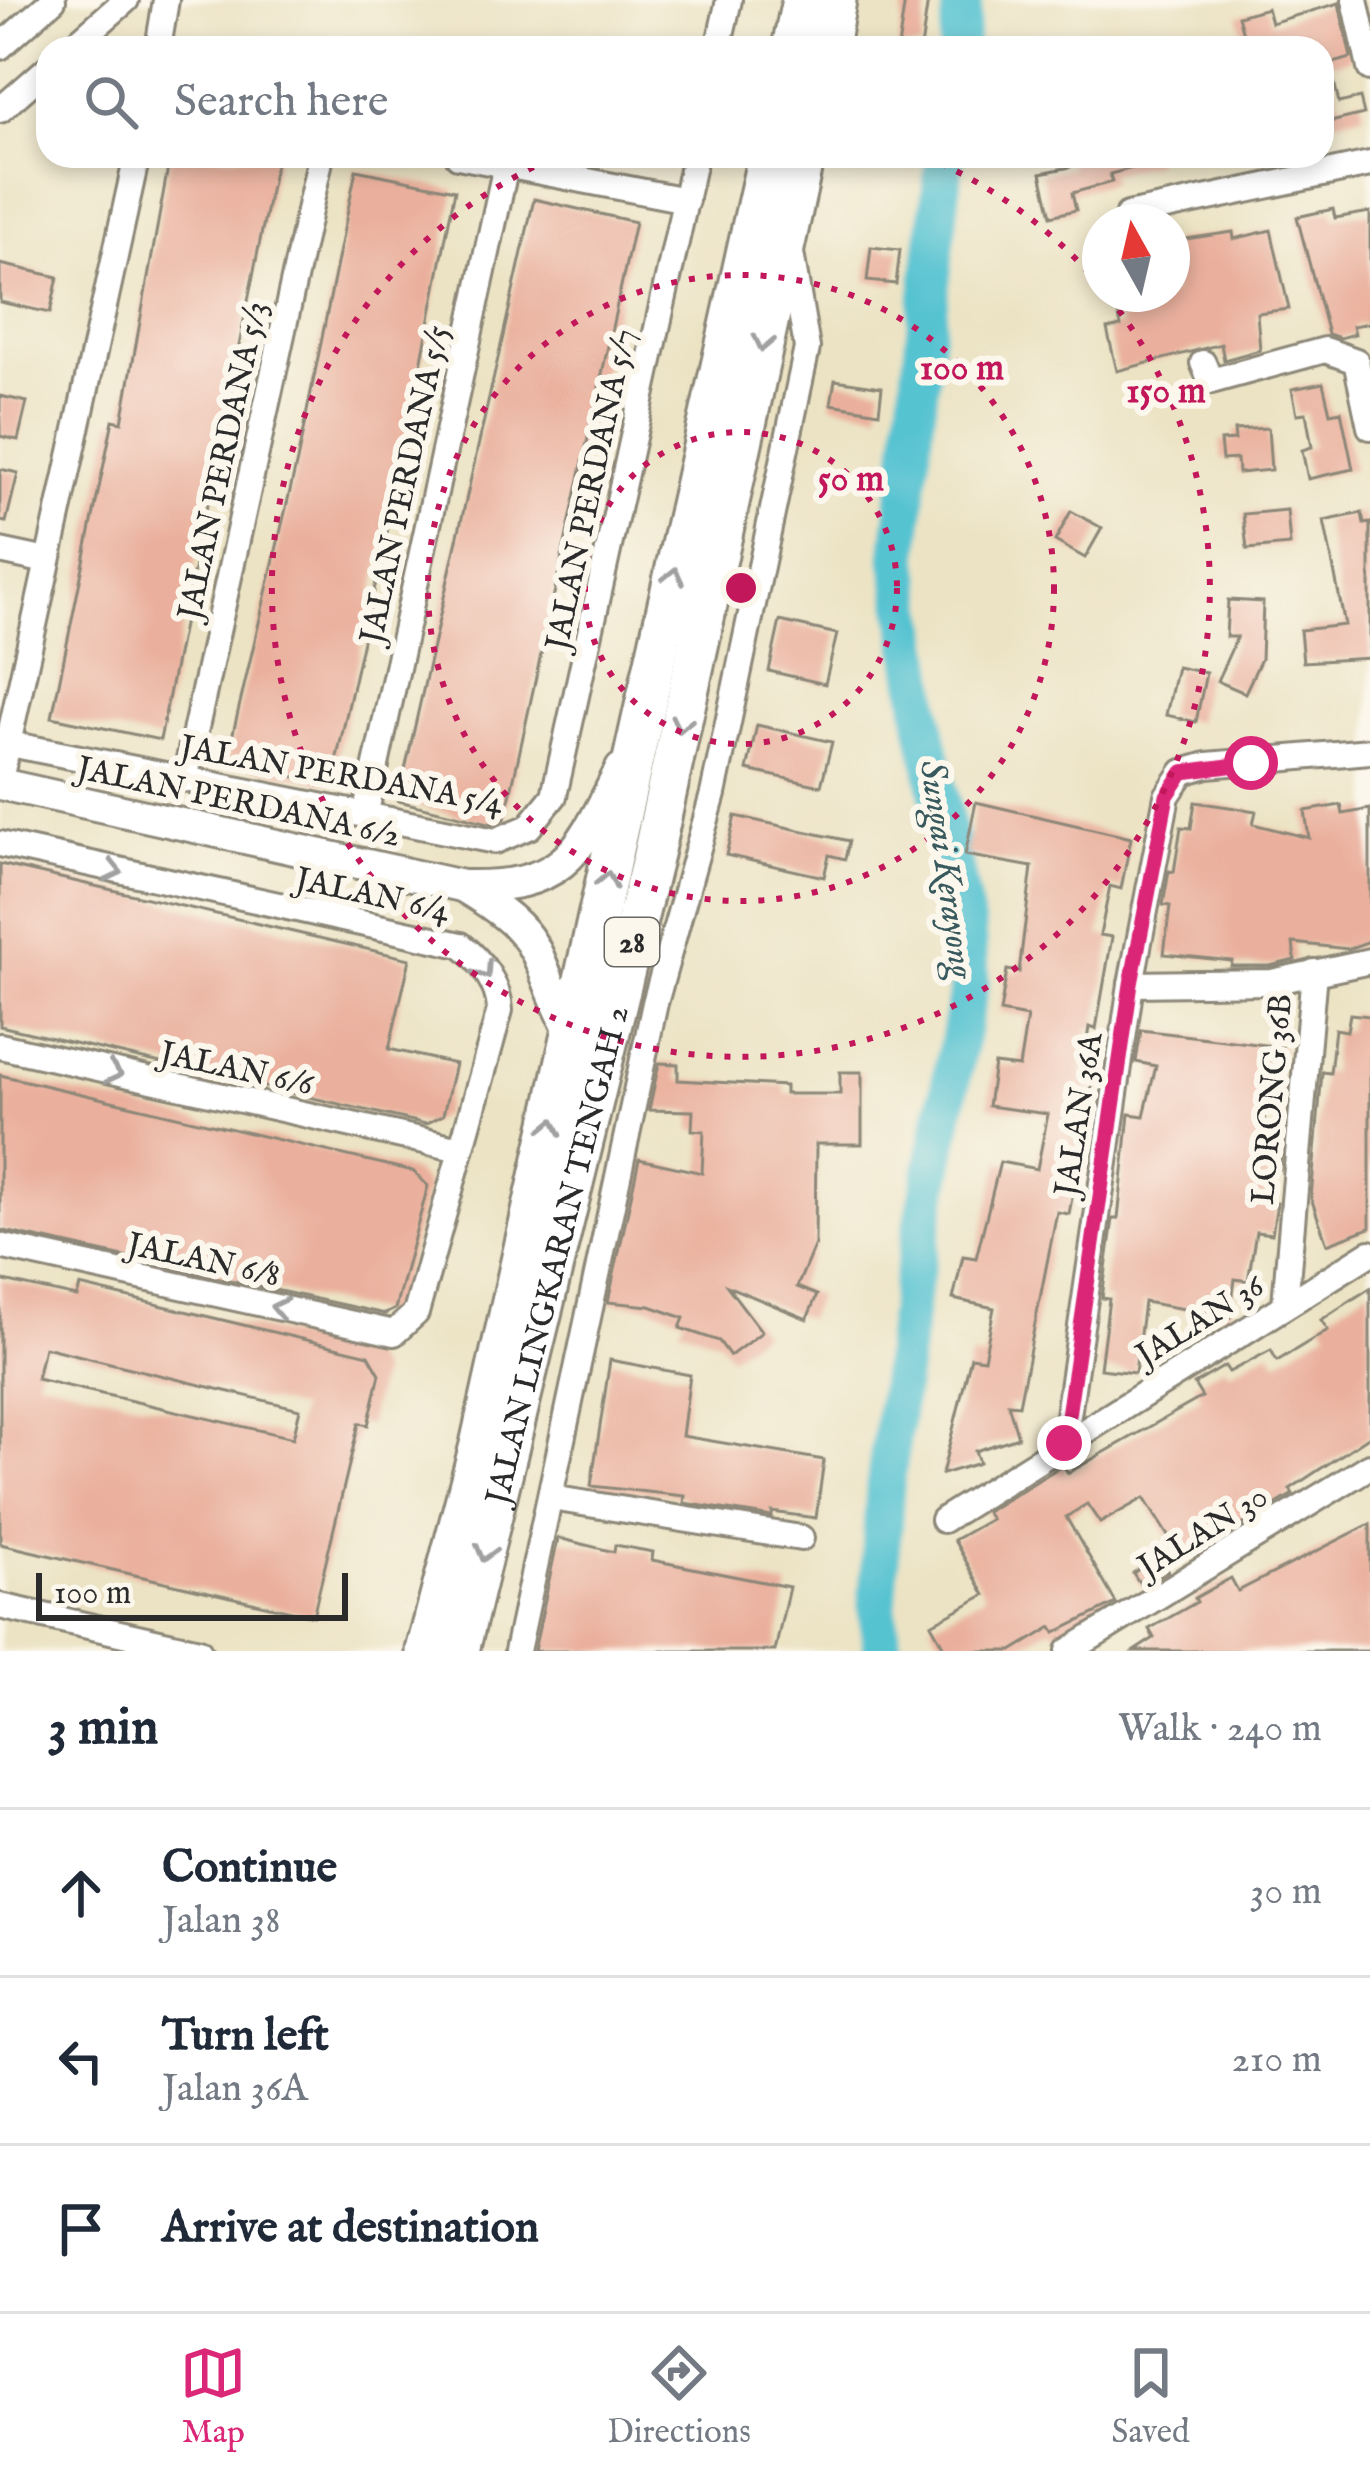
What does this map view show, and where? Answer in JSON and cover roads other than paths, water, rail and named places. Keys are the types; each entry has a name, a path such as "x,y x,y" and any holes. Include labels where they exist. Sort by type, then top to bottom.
{"highway":[{"path":"794,36 802,0"},
{"path":"830,36 836,0"},
{"name":"JALAN LINGKARAN TENGAH 2","path":"426,1651 480,1445 765,168"},
{"name":"JALAN LINGKARAN TENGAH 2","path":"459,1651 652,859 801,168"}],"street":[{"path":"0,47 53,0"},
{"path":"86,36 129,0 142,9 165,7"},
{"path":"721,36 729,0"},
{"path":"1354,0 1370,68"},
{"path":"0,110 36,78"},
{"path":"1176,204 1370,164"},
{"path":"0,782 4,743 133,168"},
{"name":"JALAN PERDANA 5/3","path":"185,778 318,168"},
{"name":"JALAN PERDANA 5/5","path":"365,816 506,168"},
{"path":"517,168 686,200"},
{"name":"JALAN PERDANA 5/7","path":"530,827 554,796 692,168"},
{"path":"518,1651 656,1003 713,794 807,348 787,228"},
{"path":"1203,363 1211,381 1325,350 1356,361 1370,427"},
{"path":"0,551 47,561"},
{"name":"JALAN PERDANA 6/2","path":"0,782 462,886 511,887 544,878 568,862 584,843 639,731"},
{"name":"JALAN PERDANA 5/4","path":"4,743 495,841 530,827"},
{"name":"JALAN 36A","path":"1064,1443 1131,984 1167,796 1183,772 1207,765 1370,751"},
{"path":"652,859 713,794"},
{"name":"JALAN 6/4","path":"0,844 461,945 474,955 499,994 500,1010 416,1313 394,1333"},
{"name":"JALAN PERDANA 6/2","path":"462,886 512,916 531,935 573,1035"},
{"path":"1131,984 1232,985 1370,961"},
{"name":"LORONG 36B","path":"1286,1304 1314,973"},
{"name":"JALAN 6/6","path":"0,1046 460,1149"},
{"name":"JALAN 6/8","path":"0,1246 394,1333"},
{"name":"JALAN 36","path":"943,1520 1370,1253"},
{"name":"JALAN 30","path":"1069,1651 1370,1466"},
{"path":"551,1498 801,1538"},
{"path":"0,1606 199,1651"}],"waterway":[{"name":"Sungai Kerayong","path":"959,36 963,0"},
{"name":"Sungai Kerayong","path":"883,1651 877,1608 885,1487 911,1287 970,982 966,926 925,724 900,558 944,168"}]}
